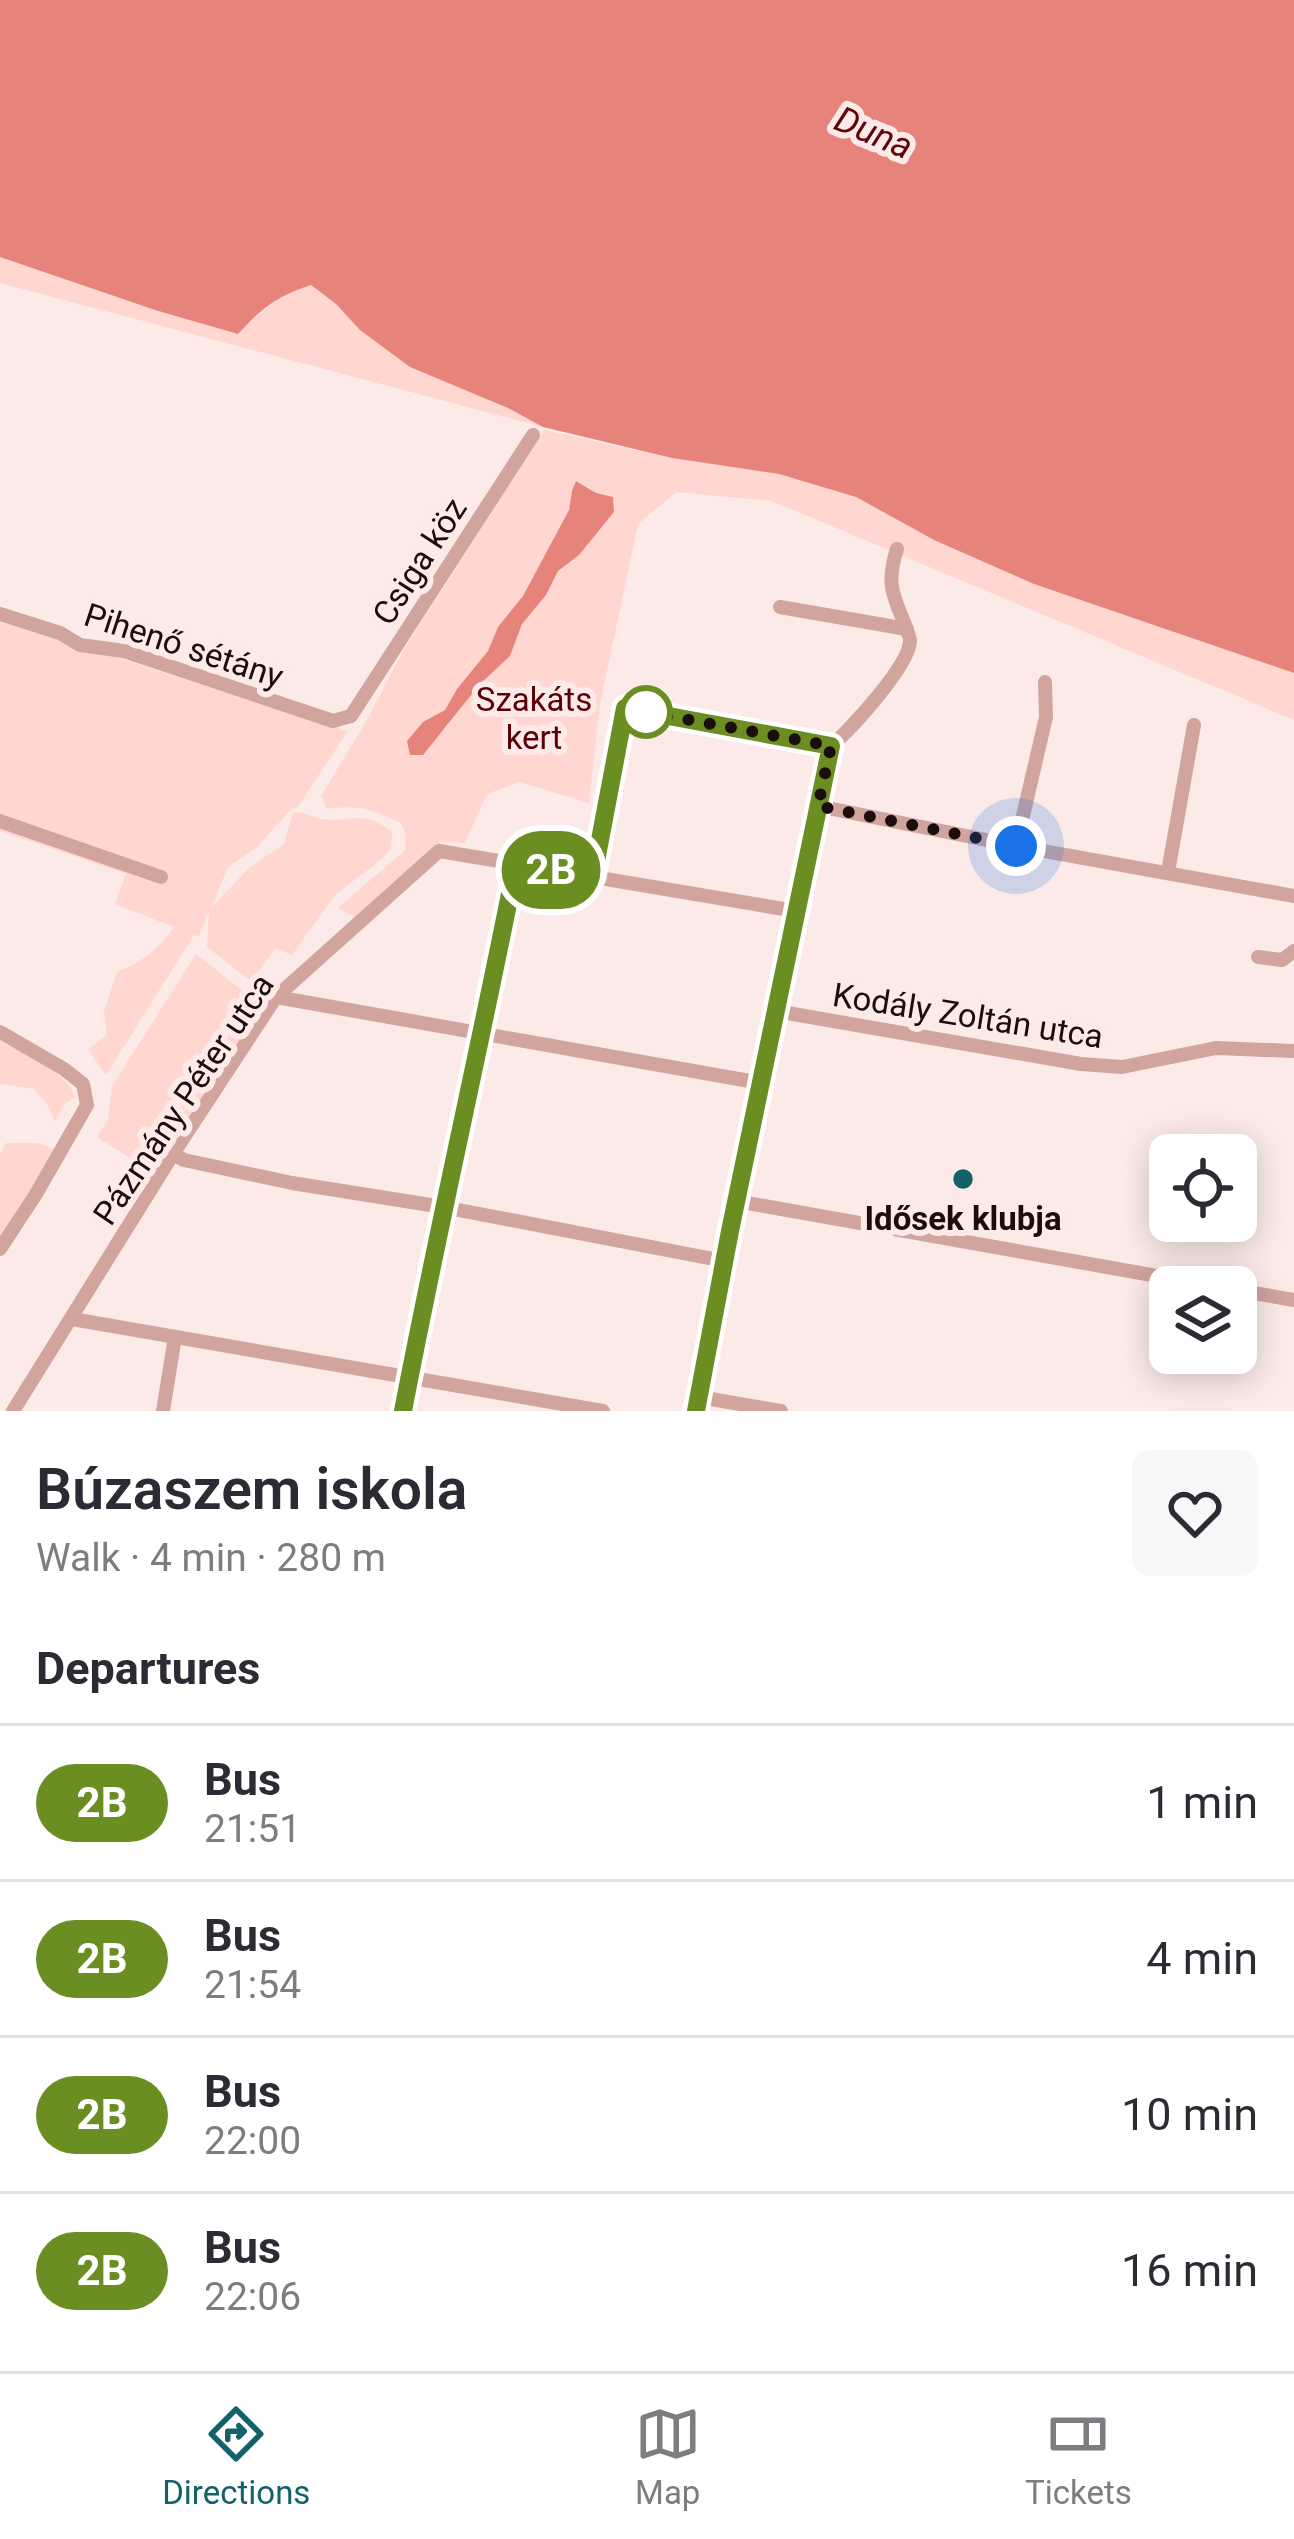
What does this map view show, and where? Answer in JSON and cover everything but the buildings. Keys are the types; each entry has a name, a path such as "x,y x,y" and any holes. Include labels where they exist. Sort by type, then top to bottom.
{"street":[{"name":"Csiga köz","path":"351,716 533,434"},
{"path":"781,1411 698,1404 831,746 877,700 909,649 911,639 889,574 897,549"},
{"path":"780,608 907,629"},
{"name":"Pihenő sétány","path":"0,614 60,633 80,645 124,652 333,722 351,716"},
{"path":"1016,846 1046,717 1045,682"},
{"path":"593,877 625,708 831,746"},
{"path":"1168,872 1194,725"},
{"path":"818,806 1294,896"},
{"path":"0,821 161,877"},
{"name":"Pázmány Péter utca","path":"13,1411 173,1154 277,998 439,851 516,864"},
{"path":"402,1411 516,864 796,911"},
{"path":"1258,957 1282,960 1294,951"},
{"path":"277,998 761,1083"},
{"name":"Kodály Zoltán utca","path":"776,1011 1081,1064 1122,1067 1216,1048 1294,1051"},
{"path":"0,1032 82,1084 87,1105 0,1250"},
{"path":"173,1154 292,1183 724,1261"},
{"path":"736,1202 1149,1275"},
{"path":"1257,1294 1294,1300"},
{"path":"72,1319 603,1411"},
{"path":"163,1411 176,1336"}],"green space":[{"path":"0,257 238,333 281,295 310,285 360,330 543,427 0,283"},
{"name":"Szakáts kert","path":"544,430 672,458 779,474 856,497 934,540 1034,584 1294,673 1294,720 772,501 676,492 638,524 600,704 589,803 519,782 487,794 465,843 442,842 357,918 338,908 405,850 406,836 401,823 365,809 327,809 321,796 403,651","holes":["588,486 614,512 579,555 558,571 522,624 510,656 480,683 445,729 423,722 445,710 488,651 570,510 572,491"]},
{"path":"0,620 348,731 297,808 257,847 228,867 211,908 249,868 284,844 293,812 322,819 365,818 392,832 391,848 382,859 335,895 292,955 275,948 252,982 207,947 209,911 199,936 194,935 106,1075 88,1050 107,1035 104,1012 117,972 149,954 174,927 115,904 126,874 0,831"},
{"path":"196,954 253,999 248,1008 257,1014 155,1174 97,1137 108,1120 112,1086"},
{"path":"0,1041 43,1064 70,1087 75,1097 55,1121 34,1089 0,1084"},
{"path":"6,1143 39,1143 55,1150 0,1237 0,1154"}],"water":[{"name":"Duna","path":"0,0 1294,0 1294,673 1034,584 934,540 856,497 779,474 672,458 543,427 410,367 311,285 271,304 238,334 0,257"},
{"path":"576,481 613,497 614,512 579,555 558,571 522,624 510,656 480,684 423,755 410,755 407,741 423,722 445,710 523,596 569,510"}],"bus line":[{"name":"2B","path":"403,1411 516,864 593,877 625,708 831,746 696,1411"}],"place":[{"name":"Idősek klubja","path":"963,1179"}],"route":[{"path":"646,712 831,746 818,806 1016,846"}]}
